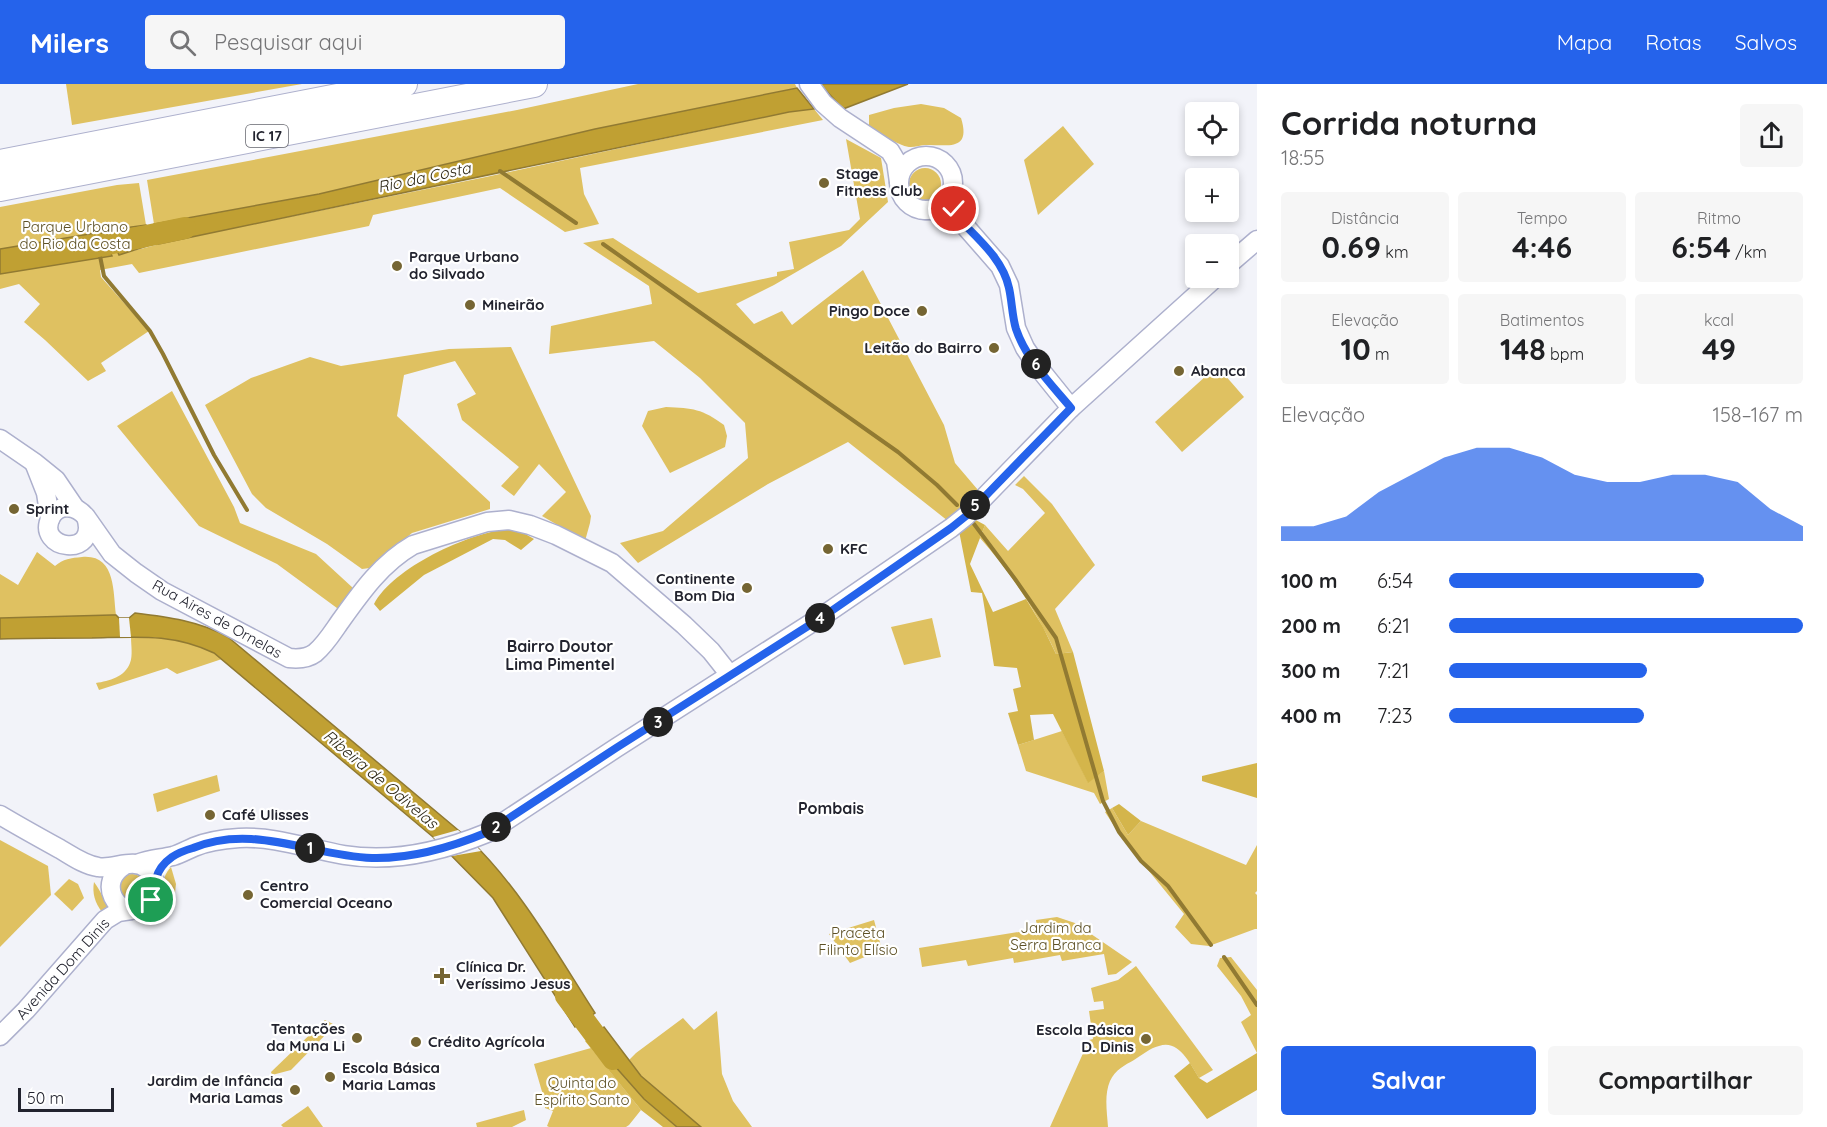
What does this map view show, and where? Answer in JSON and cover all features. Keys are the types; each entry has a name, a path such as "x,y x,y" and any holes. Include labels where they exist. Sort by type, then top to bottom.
{"highway":[{"name":"IC 17","path":"0,163 404,84"},
{"name":"IC 17","path":"0,188 534,84"}],"street":[{"path":"809,84 823,103 840,118 888,150 896,161 902,196 906,201 918,209 936,210 958,218 1000,266 1009,285 1016,328 1025,348 1071,408"},
{"path":"888,150 925,157"},
{"path":"900,183 903,170 918,158 932,157 945,164 952,176 952,200 958,218"},
{"path":"925,210 939,207 949,197 952,190"},
{"path":"1239,256 1257,240"},
{"path":"84,863 105,868 131,865 173,856 214,841 238,838 276,841 344,855 374,858 407,856 470,840 488,832 827,614 951,528 966,516 1071,408 1204,288"},
{"path":"7,444 56,480 112,554"},
{"path":"35,463 46,493 50,535 62,545 70,546 78,544 88,532 88,525 81,513 68,507 60,508 50,519"},
{"name":"Rua Aires de Ornelas","path":"112,554 162,591 289,658 302,659 315,653 366,585 403,551 413,545 487,522 509,520 539,528 612,563 684,625 711,651 730,675"},
{"path":"78,544 112,554"},
{"path":"0,815 84,863 100,877 113,898 124,908 139,909 146,906 155,894 155,880 159,872 173,856"},
{"path":"113,898 111,879 115,873 131,865 148,869 155,880"},
{"name":"Avenida Dom Dinis","path":"0,1036 26,1010 105,920 118,912 131,909"}],"green space":[{"path":"66,84 302,84 72,125"},
{"path":"638,84 795,84 797,88 595,129 319,194 154,224 147,180 517,110"},
{"path":"921,104 944,108 961,118 963,137 960,142 948,145 908,147 869,128 869,115"},
{"name":"Parque Urbano do Rio da Costa","path":"814,109 823,120 580,168 584,194 599,224 565,232 500,188 373,215 369,226 139,273 132,264 100,270 101,277 149,331 101,363 106,371 88,381 24,322 40,304 19,284 0,289 0,207 139,183 146,225 125,228 128,252 185,238 789,112"},
{"path":"1063,126 1094,164 1038,215 1024,160"},
{"path":"846,139 881,158 888,202 841,246 736,304 754,324 782,311 792,325 863,270 944,425 955,463 978,490 948,521 848,442 768,484 638,563 620,543 663,531 748,458 745,423 700,378 654,341 549,354 551,326 652,304 649,286 583,243 613,238 698,293 777,276 777,272 794,269 789,242 849,230 860,219"},
{"path":"925,168 936,173 941,184 936,195 925,200 914,195 909,184 914,173"},
{"path":"511,347 591,516 585,541 542,516 566,492 539,464 514,496 501,486 519,467 462,420 457,404 476,394 455,361 404,375 397,416 490,502 490,509 412,533 370,568 362,569 327,544 266,508 252,494 205,405 251,378 310,357 341,366 449,349"},
{"path":"1217,366 1244,397 1182,452 1155,422"},
{"path":"172,391 234,507 240,523 316,554 353,588 341,611 277,564 199,526 117,426"},
{"path":"666,407 697,410 724,425 727,436 725,447 670,473 642,426 648,411"},
{"path":"1024,476 1052,504 1095,565 1055,609 1073,652 1056,654 1022,593 980,538 985,525 1008,551 1045,513 1023,489 1015,485"},
{"path":"37,552 55,566 67,559 82,557 93,558 101,562 111,576 116,615 0,618 0,574 18,585"},
{"path":"932,618 941,657 904,665 891,627"},
{"path":"131,637 179,640 201,647 222,659 177,674 167,668 99,690 96,683 116,678 128,668 131,657"},
{"path":"1062,731 1088,782 1104,771 1109,799 1100,804 1094,793 1026,771 1018,745"},
{"path":"217,775 220,791 157,812 153,794"},
{"path":"1112,808 1128,835 1141,821 1246,865 1257,845 1257,891 1255,893 1257,895 1257,929 1209,946 1191,944 1175,927 1184,914 1122,838 1105,812"},
{"path":"0,840 48,866 51,895 0,947"},
{"path":"171,867 176,884 174,901 164,889 165,876"},
{"path":"132,874 141,878 145,887 141,896 132,900 123,896 119,887 123,878"},
{"path":"69,879 78,884 84,898 72,911 54,894"},
{"path":"94,882 111,910 102,912 100,909 94,894"},
{"name":"Jardim da Serra Branca","path":"1057,917 1075,923 1132,962 1116,974 1108,975 1104,954 1062,961 1060,955 1014,963 1013,958 968,966 966,960 922,967 919,948 1037,929 1036,920"},
{"name":"Praceta Filinto Elísio","path":"874,920 882,950 850,963 829,934"},
{"path":"1231,957 1257,990 1257,1053 1241,1022 1251,1015 1241,996 1217,966 1220,958"},
{"path":"1136,966 1213,1070 1199,1078 1178,1049 1166,1045 1156,1047 1124,1066 1112,1077 1106,1098 1108,1127 1050,1127 1089,1040 1093,1039 1089,1011 1104,1009 1103,1001 1094,1002 1091,988 1118,980"},
{"path":"717,1011 722,1074 733,1101 752,1127 701,1127 641,1076 629,1060 683,1018 694,1030"},
{"path":"325,1020 335,1025 291,1070 272,1075 271,1072"},
{"name":"Quinta do Espírito Santo","path":"591,1048 641,1110 626,1127 547,1126 553,1111 545,1108 534,1064"},
{"path":"308,1106 323,1127 283,1127 281,1125"},
{"path":"524,1110 526,1120 512,1127 477,1127 476,1123"}],"shaded area":[{"path":"972,518 985,525 970,564 993,612 1026,599 1056,654 1073,652 1104,771 1088,783 1053,714 1030,715 1034,740 1018,745 1008,713 1018,711 1013,689 1021,687 1017,668 994,666 982,593 971,592 959,531"},
{"path":"515,528 534,539 521,550 505,540 493,539 424,575 380,611 374,604 384,590 399,576 437,553 478,535"},
{"path":"1257,763 1257,798 1202,781 1202,776"},
{"path":"1119,804 1141,821 1128,835 1112,808"},
{"path":"590,1038 644,1099 677,1127 663,1127 641,1110 585,1041"},
{"path":"1257,1053 1257,1090 1207,1119 1174,1076 1190,1063 1199,1078 1207,1083"}],"water":[{"path":"820,84 908,84 843,109"},
{"path":"797,88 814,109 789,112 158,244 154,224 319,194 595,129"},
{"path":"146,225 150,245 119,255 108,230"},
{"path":"101,232 112,256 0,274 0,249"},
{"path":"135,613 195,623 228,637 470,840 506,879 522,901 595,1013 575,1027 493,898 433,837 214,653 184,642 154,638 0,639 0,618 116,615 119,618 129,618"},
{"path":"604,1027 641,1076 701,1127 677,1127 644,1099 590,1038"}],"pier":[{"path":"119,618 129,618 131,637 120,637"},
{"path":"458,830 481,851 452,856 433,837"}],"waterway":[{"path":"500,171 576,223"},
{"name":"Rio da Costa","path":"76,248 98,246 185,228"},
{"path":"603,244 898,452 957,505"},
{"path":"100,256 104,276 150,331 214,455 247,510"},
{"path":"974,524 1056,638 1103,801 1119,832 1141,861 1168,886 1211,945"},
{"path":"1224,957 1257,1005"},
{"name":"Ribeira de Odivelas","path":"566,996 613,1059"}],"place":[{"name":"Stage Fitness Club","path":"824,183"},
{"name":"Parque Urbano do Silvado","path":"397,266"},
{"name":"Mineirão","path":"470,305"},
{"name":"Pingo Doce","path":"922,311"},
{"name":"Leitão do Bairro","path":"994,348"},
{"name":"Abanca","path":"1179,371"},
{"name":"Sprint","path":"14,509"},
{"name":"KFC","path":"828,549"},
{"name":"Continente Bom Dia","path":"747,588"},
{"name":"Café Ulisses","path":"210,815"},
{"name":"Centro Comercial Oceano","path":"248,895"},
{"name":"Clínica Dr. Veríssimo Jesus","path":"442,976"},
{"name":"Tentações da Muna Li","path":"357,1038"},
{"name":"Escola Básica D. Dinis","path":"1146,1039"},
{"name":"Crédito Agrícola","path":"416,1042"},
{"name":"Escola Básica Maria Lamas","path":"330,1077"},
{"name":"Jardim de Infância Maria Lamas","path":"295,1090"}],"district":[{"name":"Bairro Doutor Lima Pimentel","path":"560,655"},
{"name":"Pombais","path":"831,808"}],"route":[{"path":"151,900 155,894 155,880 164,864 173,856 214,841 257,838 344,855 374,858 407,856 470,840 488,832 827,614 966,516 1071,408 1025,348 1016,328 1009,285 1000,266 958,218 954,209"}]}
